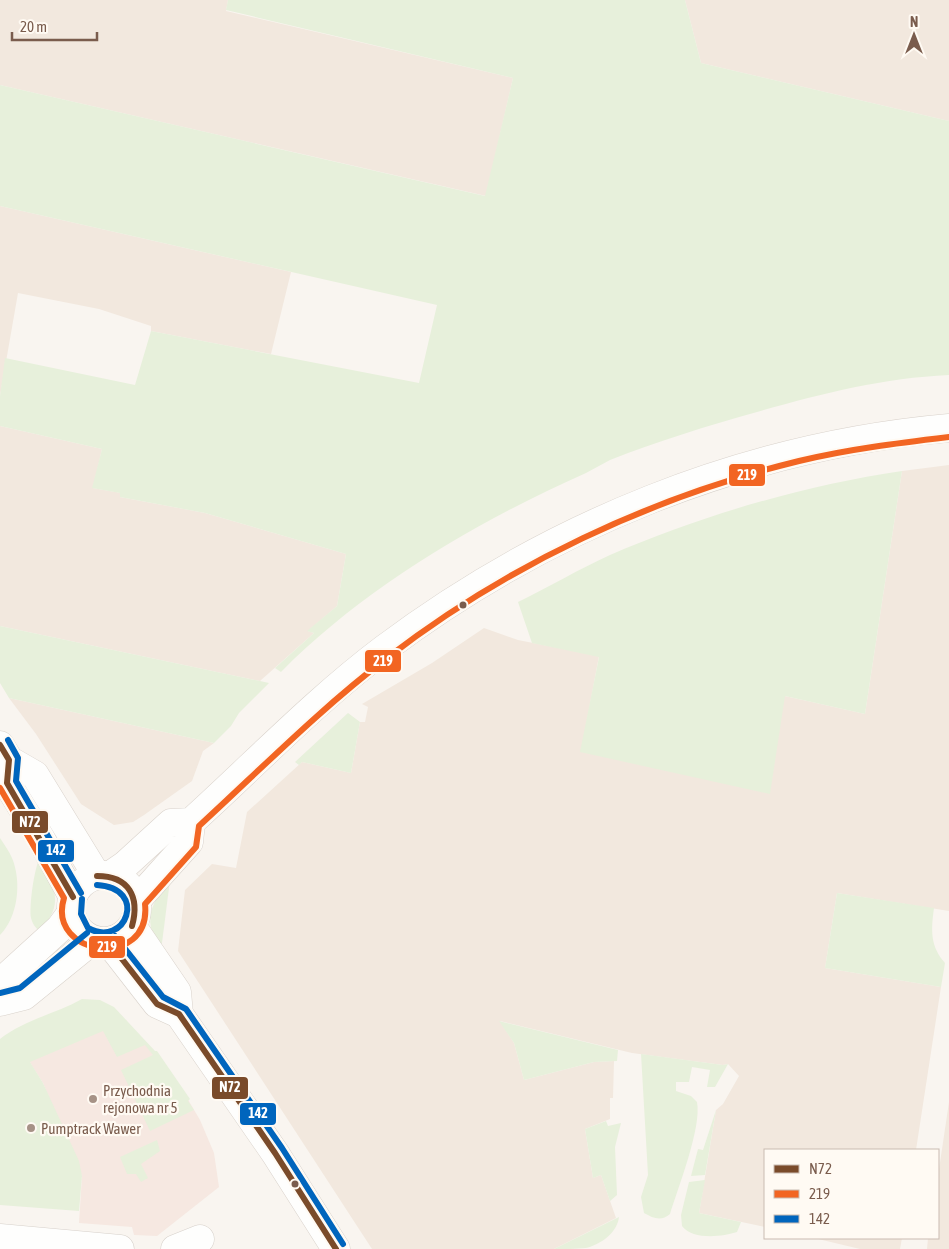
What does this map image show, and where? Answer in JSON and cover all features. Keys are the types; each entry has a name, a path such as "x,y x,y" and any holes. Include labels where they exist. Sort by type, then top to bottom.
{"street":[{"path":"191,822 189,842 134,913 122,936 101,941 24,996 1,1001 4,979 60,928 82,883 103,876 125,865 170,823 191,822 324,698 384,649 478,584 596,522 672,491 790,454 860,440 949,428"},
{"path":"4,752 35,775 103,876 126,884 134,913 177,992 179,1014 275,1153 336,1249"},
{"path":"4,752 7,783 40,837 72,905 81,932 101,941 157,1004 179,1014"},
{"path":"0,1238 120,1249"},
{"path":"175,1249 200,1239"}],"shaded area":[{"path":"0,0 228,0 226,11 513,78 486,196 0,85"},
{"path":"685,0 949,0 949,121 701,63"},
{"path":"0,206 291,272 271,354 151,331 151,326 99,309 18,293 0,396"},
{"path":"0,426 102,449 93,488 121,493 120,497 205,513 346,554 337,606 308,631 314,633 260,681 0,626"},
{"path":"949,465 949,911 837,893 825,968 941,987 916,1149 764,1149 764,1227 699,1213 716,1110 723,1104 739,1076 728,1064 723,1065 632,1053 500,1021 514,1043 524,1080 594,1062 614,1061 613,1098 610,1098 610,1119 585,1129 593,1178 601,1175 616,1218 554,1249 372,1249 178,951 185,890 212,864 236,868 247,812 302,762 351,773 360,722 365,722 368,707 362,704 432,663 484,628 518,640 599,656 581,752 785,696 865,714 902,471"},
{"path":"9,698 214,743 203,751 192,781 133,822 114,825 81,804 36,734"},
{"path":"126,1020 187,1098 200,1120 214,1153 219,1187 157,1236 134,1235 132,1227 79,1223 82,1176 43,1083 26,1056"},
{"path":"949,1102 949,1249 927,1249 928,1239 939,1239 939,1169"},
{"path":"818,1239 902,1239 900,1249 860,1249"}],"green space":[{"path":"228,0 685,0 701,63 949,121 949,375 876,383 804,399 701,428 610,460 505,512 424,559 386,584 349,612 281,672 275,668 314,633 307,631 337,606 346,554 205,513 120,497 120,493 92,488 102,449 0,426 0,396 5,358 135,385 151,331 419,383 437,305 0,206 0,85 485,196 513,78 226,10"},
{"path":"902,471 865,714 785,696 770,794 580,752 599,657 532,643 518,602 610,555 681,527 790,494 865,477"},
{"path":"0,626 269,683 239,713 231,726 214,743 9,698 0,683"},
{"path":"348,713 360,722 351,773 302,762 299,765 295,762"},
{"path":"0,838 12,858 17,878 17,888 11,919 0,935"},
{"path":"40,858 53,887 55,904 53,912 39,931 31,918 31,897"},
{"path":"170,880 162,943 158,947 151,927 151,911"},
{"path":"837,893 934,908 932,923 934,944 945,963 941,987 825,968"},
{"path":"82,999 100,1000 114,1007 157,1051 190,1099 188,1101 194,1110 150,1131 121,1070 153,1055 145,1045 117,1057 103,1031 30,1062 43,1083 79,1161 82,1176 79,1211 0,1205 0,1039 29,1022"},
{"path":"499,1021 618,1050 617,1061 594,1062 524,1080 514,1043"},
{"path":"641,1054 723,1065 728,1064 715,1087 707,1087 710,1070 692,1067 689,1082 676,1082 676,1091 691,1096 697,1102 698,1113 693,1142 670,1214 660,1219 644,1213 641,1197 648,1175"},
{"path":"716,1110 705,1175 691,1176 698,1149 703,1150"},
{"path":"606,1121 608,1126 621,1123 615,1147 617,1195 610,1201 601,1175 593,1178 585,1129"},
{"path":"157,1140 160,1151 141,1164 148,1178 141,1182 136,1174 127,1174 120,1157"},
{"path":"705,1180 699,1213 741,1222 737,1232 708,1236 693,1234 682,1226 681,1215 689,1182"},
{"path":"619,1217 612,1233 597,1244 586,1248 554,1249"}],"transit line":[{"name":"219","path":"0,788 64,898 63,918 70,933 84,943 100,948 118,947 133,939 143,925 145,904 196,847 199,826 314,719 362,678 433,624 481,593 531,564 583,538 689,494 799,461 836,453 949,437"},
{"name":"142","path":"8,740 18,758 16,781 81,893"},
{"name":"N72","path":"0,745 9,760 7,783 73,897"},
{"name":"N72","path":"97,876 117,880 130,890 134,906 132,926"},
{"name":"142","path":"82,899 81,914 88,928 101,932 113,931 121,924 126,916 127,905 123,896 113,889 97,885"},
{"name":"142","path":"0,993 20,988 87,933"},
{"name":"142","path":"115,936 163,997 186,1009 282,1148 343,1244"},
{"name":"N72","path":"108,941 157,1004 179,1014 275,1153 336,1249"}],"place":[{"name":"Przychodnia rejonowa nr 5","path":"93,1099"},
{"name":"Pumptrack Wawer","path":"31,1128"}]}
